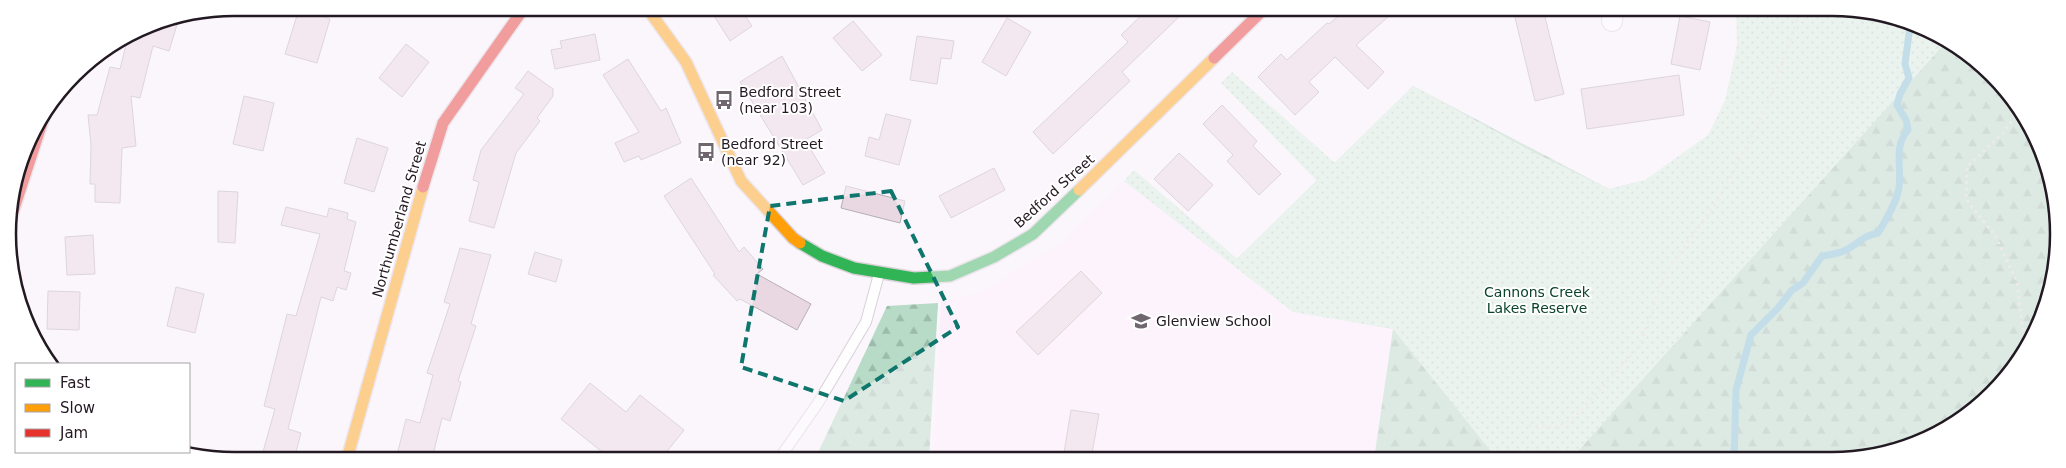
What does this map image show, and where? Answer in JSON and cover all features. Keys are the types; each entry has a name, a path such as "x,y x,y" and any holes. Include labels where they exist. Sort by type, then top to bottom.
{"street":[{"name":"Northumberland Street","path":"349,452 433,152 443,123 518,16"},
{"name":"Bedford Street","path":"653,16 686,62 741,181 793,238 822,256 854,268 914,278 950,276 994,257 1033,234 1257,16"},
{"path":"24,179 32,153"}],"lane":[{"path":"783,452 818,403 866,322 880,273"}],"path":[{"path":"1529,425 1555,428 1573,419 1640,346 1665,273 1719,199 1767,106 1799,16"},
{"path":"2015,116 2003,133 1967,167 1966,199 1996,236 2016,282 2024,337"}],"highlighted area":[{"path":"891,191 958,327 844,401 741,367 770,206"}],"shaded area":[{"name":"Glenview School","path":"1124,181 1293,312 1393,329 1491,452 933,452 941,302 983,291 1061,243"}],"green space":[{"name":"Cannons Creek Lakes Reserve","path":"1736,16 1832,16 1874,20 1902,28 1943,46 1577,452 1491,452 1393,329 1293,312 1124,181 1134,170 1237,259 1317,181 1221,83 1232,72 1335,163 1413,86 1531,151 1609,189 1645,180 1708,135 1725,100 1737,45"},
{"path":"1852,17 1874,20 1915,33 1941,45 1965,61 1996,90 2021,125 2038,164 2048,206 2050,234 2046,276 2033,317 2021,343 2005,367 1976,398 1941,423 1902,440 1860,450 1832,452 1375,452 1393,329 1294,311 1134,170 1237,259 1413,86 1609,189 1646,180 1709,136"},
{"path":"938,303 929,452 818,452 887,306"}],"building":[{"path":"297,16 321,16 330,19 317,63 285,54"},
{"path":"714,16 745,16 752,26 730,41"},
{"path":"1141,16 1180,16 1122,72 1130,81 1053,154 1033,132 1128,42 1121,35"},
{"path":"1338,16 1389,16 1356,45 1384,72 1368,89 1335,57 1309,82 1319,92 1295,115 1258,77 1281,54 1287,60 1327,23 1329,24"},
{"path":"1515,16 1545,16 1564,94 1535,101"},
{"path":"1680,16 1710,22 1700,70 1671,64"},
{"path":"1007,18 1031,32 1006,76 982,62"},
{"path":"853,21 882,55 862,71 833,38"},
{"path":"177,24 169,51 153,46 140,98 131,96 136,146 122,148 120,203 95,202 95,184 90,184 91,145 88,115 97,115 110,67 120,69 126,44"},
{"path":"595,34 600,60 555,69 551,50 562,48 560,41"},
{"path":"917,36 954,41 951,59 941,58 937,84 910,80"},
{"path":"406,44 429,62 402,97 379,78"},
{"path":"782,56 822,130 805,140 825,173 803,185 740,82"},
{"path":"628,59 661,111 666,108 681,143 641,160 639,156 624,162 615,143 639,132 603,75"},
{"path":"528,71 553,89 553,96 537,118 540,121 516,153 494,228 469,221 479,182 473,180 481,150 524,94 515,88"},
{"path":"1679,75 1684,115 1587,129 1581,89"},
{"path":"244,96 274,103 263,151 233,144"},
{"path":"1222,105 1257,141 1253,146 1281,174 1259,195 1227,161 1233,155 1203,124"},
{"path":"886,114 911,120 899,165 865,156 869,137 879,140"},
{"path":"357,138 388,148 374,192 344,183"},
{"path":"1179,153 1213,185 1188,211 1154,179"},
{"path":"994,168 1005,190 951,218 939,196"},
{"path":"691,178 739,252 744,247 763,269 757,274 811,304 797,330 740,299 737,301 713,275 715,274 664,196"},
{"path":"846,186 905,201 900,223 841,208"},
{"path":"218,191 238,192 235,243 218,242"},
{"path":"286,207 327,217 329,208 348,213 347,219 356,222 344,271 351,273 346,290 337,287 333,301 321,297 288,429 301,433 296,452 263,452 275,409 264,406 287,314 296,316 320,234 281,225"},
{"path":"93,235 95,274 67,275 65,237"},
{"path":"460,248 491,255 471,324 476,326 458,381 461,382 450,421 442,418 434,452 398,452 406,419 420,423 433,375 427,373 450,304 444,302"},
{"path":"535,252 562,260 556,282 528,274"},
{"path":"1081,271 1102,293 1038,355 1016,332"},
{"path":"176,287 204,294 195,333 167,326"},
{"path":"48,291 80,292 79,330 47,329"},
{"path":"590,383 626,412 640,395 684,430 667,452 602,452 561,419"},
{"path":"1071,410 1099,414 1092,452 1064,452"}],"waterway":[{"path":"1734,452 1736,390 1751,335 1778,308 1792,290 1803,283 1822,256 1843,251 1864,238 1878,233 1894,205 1900,180 1899,150 1903,137 1908,130 1906,120 1897,105 1900,94 1909,78 1905,64 1909,31"}],"traffic: fast":[{"path":"800,243 822,256 854,268 914,278 950,276 994,257 1033,234 1079,190"}],"traffic: slow":[{"path":"653,16 686,62 741,181 793,238 800,243"},
{"path":"1079,190 1214,58"},
{"path":"349,452 423,187"}],"traffic: jam":[{"path":"423,187 443,123 518,16"},
{"path":"1214,58 1257,16"},
{"path":"24,179 32,153"}],"place":[{"name":"Bedford Street (near 103)","path":"724,100"},
{"name":"Bedford Street (near 92)","path":"706,152"},
{"name":"Glenview School","path":"1141,321"}]}
